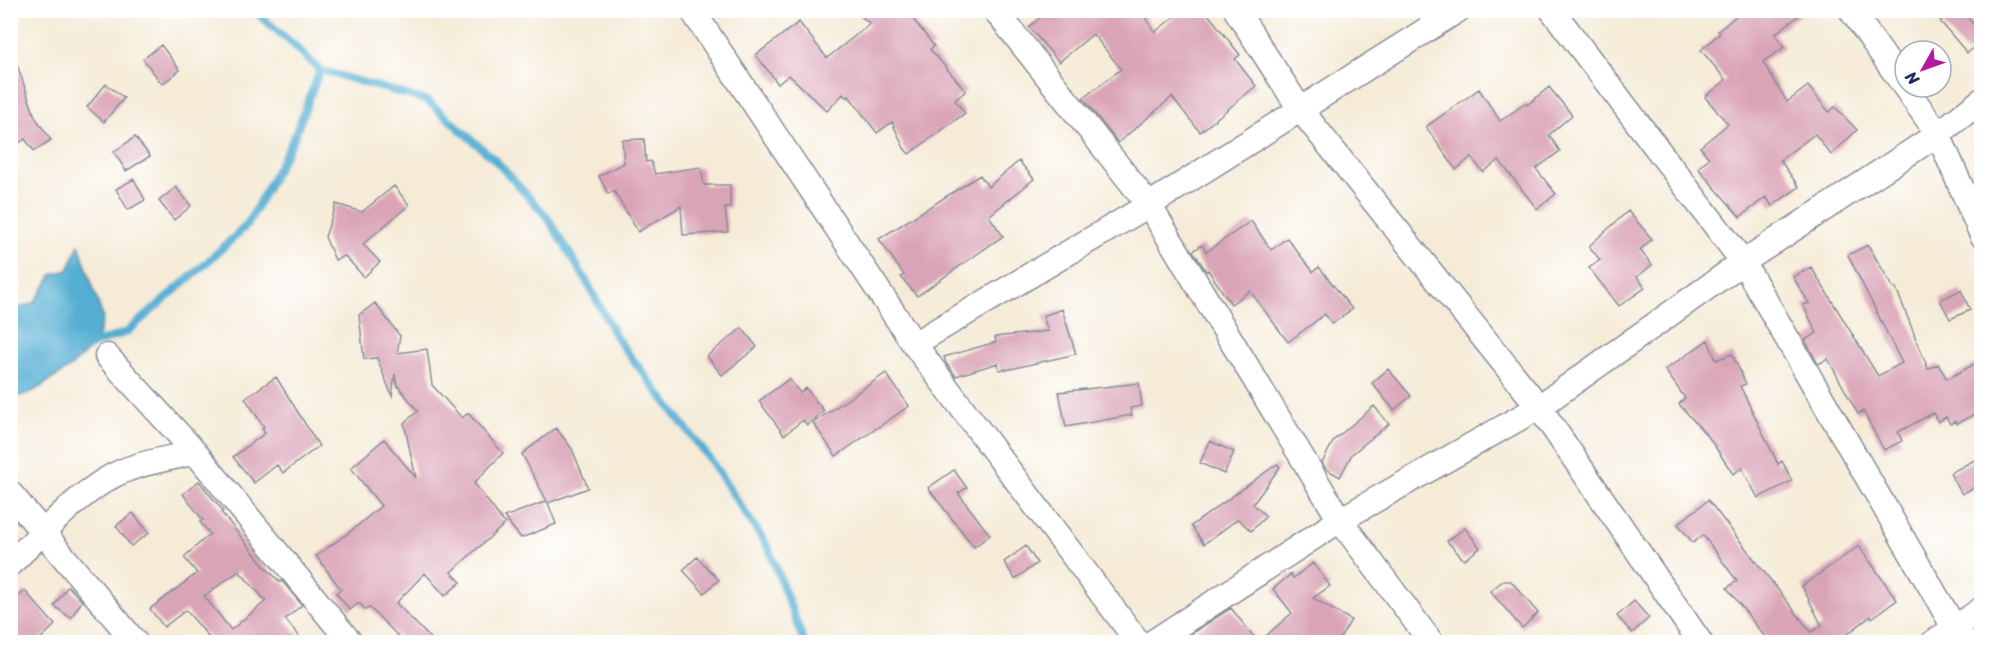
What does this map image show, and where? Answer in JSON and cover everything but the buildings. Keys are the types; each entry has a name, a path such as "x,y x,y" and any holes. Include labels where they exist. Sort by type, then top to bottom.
{"street":[{"path":"995,10 1149,206 1340,520 1431,642"},
{"path":"1236,10 1300,109 1539,407 1700,642"},
{"path":"914,344 1149,206 1458,10"},
{"path":"1552,10 1743,262 1960,636"},
{"path":"1851,10 1938,134 1982,235"},
{"path":"701,14 914,344 1138,642"},
{"path":"1153,642 1340,520 1539,407 1743,262 1938,134 1982,100"},
{"path":"107,356 195,453 350,642"},
{"path":"10,564 79,500 108,478 130,469 195,453"},
{"path":"10,493 135,642"},
{"path":"1934,642 1960,636 1982,609"}],"water":[{"path":"79,244 103,318 96,343 71,367 34,391 11,399 11,322 18,308 34,303 53,274 68,270"}],"waterway":[{"path":"253,10 320,70 428,101 495,160 547,217 586,280 617,339 709,458 768,547 804,642"},
{"path":"89,347 127,332 247,225 293,140 320,70"}]}
